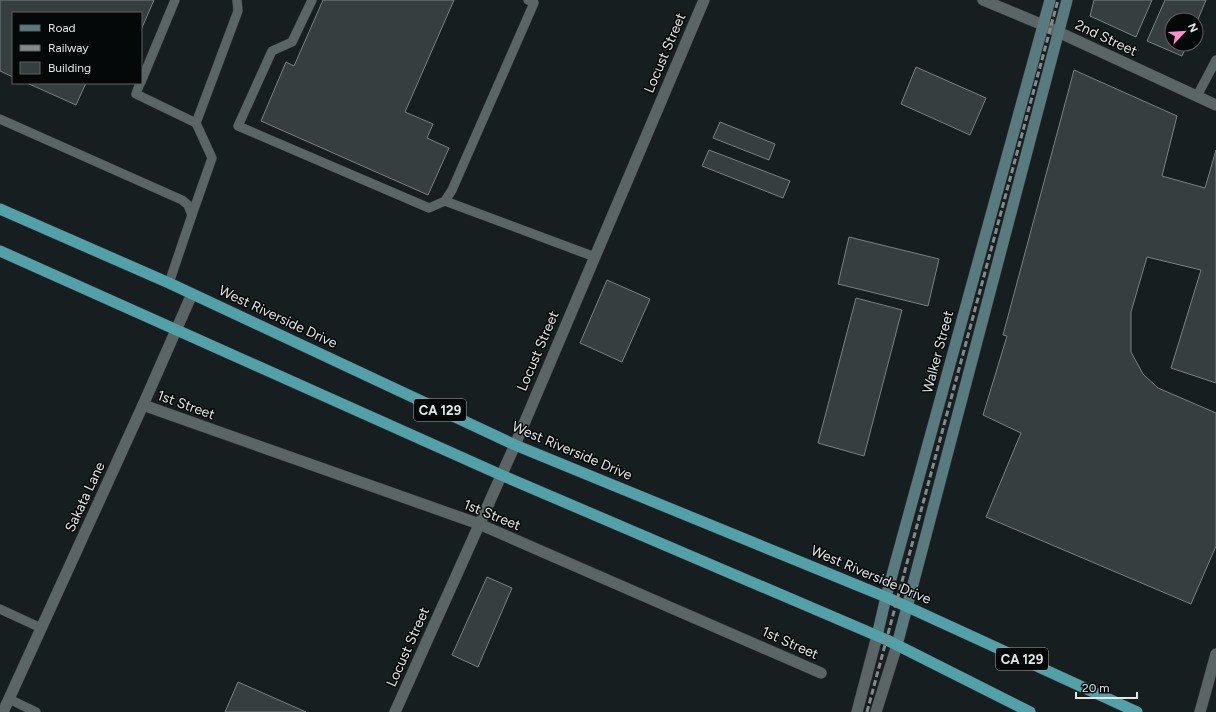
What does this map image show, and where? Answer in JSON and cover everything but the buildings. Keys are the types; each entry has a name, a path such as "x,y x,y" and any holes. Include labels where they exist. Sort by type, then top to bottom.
{"highway":[{"name":"West Riverside Drive","path":"0,209 169,283 515,445 907,606 1137,712"},
{"name":"CA 129","path":"0,251 501,475 877,636 1030,712"}],"main road":[{"name":"Walker Street","path":"877,636 886,597 1050,0"},
{"path":"897,645 1067,0"}],"street":[{"name":"Locust Street","path":"395,712 515,445 704,0"},
{"name":"2nd Street","path":"982,0 1043,25 1216,105"},
{"name":"Sakata Lane","path":"3,712 192,294"},
{"name":"1st Street","path":"143,405 479,524 821,673"},
{"name":"Walker Street","path":"857,712 877,636"},
{"path":"876,712 897,645"},
{"path":"1200,712 1216,654"}],"lane":[{"path":"142,80 175,0"},
{"path":"196,123 238,11 237,0"},
{"path":"312,0 292,42 272,51 238,126 429,208 445,201 452,190 534,3 528,0"},
{"path":"1197,96 1216,60"},
{"path":"140,84 136,94 196,123 212,158 169,283"},
{"path":"0,119 182,200 188,205 192,215"},
{"path":"445,201 595,257"},
{"path":"0,609 41,628"},
{"path":"9,699 36,712"}],"railway":[{"path":"867,712 1058,0"}]}
